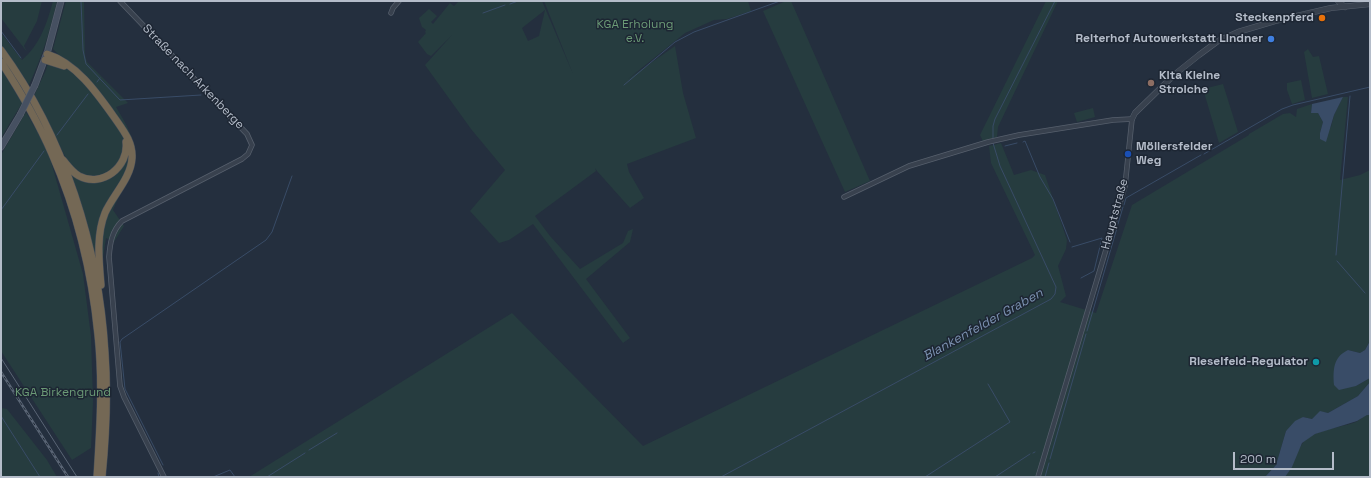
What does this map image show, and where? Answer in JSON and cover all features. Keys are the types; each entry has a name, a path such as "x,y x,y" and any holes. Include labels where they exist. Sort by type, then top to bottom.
{"highway":[{"path":"1,50 34,103 58,154 76,200 91,254 103,331"},
{"path":"46,57 55,57 89,83 128,138 132,158 130,168 105,214 100,234 100,263 106,371 106,407 102,477"},
{"path":"1,62 31,112 52,154 82,242 94,304 98,336 100,407 97,477"},
{"path":"58,154 79,176 91,179 105,177 115,171 124,159 126,145 121,128"}],"main road":[{"path":"1,147 20,115 35,85 46,57 61,1"}],"street":[{"name":"Straße nach Arkenberge","path":"120,1 247,134 252,145 248,154 242,160 122,221 117,227 111,240 109,257 120,386 164,477"},
{"path":"391,13 399,1"},
{"path":"1331,8 1335,1"},
{"path":"1338,1 1345,7"},
{"path":"844,197 908,166 988,142 1113,120 1132,119 1136,112 1174,75 1218,41 1252,27 1331,8 1370,4"},
{"name":"Hauptstraße","path":"1038,477 1125,186 1132,119"}],"green space":[{"path":"1,1 42,1 37,21 24,46 27,52 1,18"},
{"path":"53,1 57,1 42,54 29,85 1,45 1,33 22,60 34,48 38,41"},
{"path":"66,1 84,1 85,55 87,62 128,103 116,107 125,122 134,145 135,162 133,171 113,210 124,226 114,242 106,238 102,264 104,280 98,281 66,166 68,162 34,96 47,66 60,56 53,49"},
{"name":"KGA Erholung e.V.","path":"459,1 542,1 573,74 544,1 748,1 751,11 727,19 714,20 685,33 628,79 675,46 683,93 696,138 627,164 629,172 644,198 630,208 595,168 596,171 535,216 550,236 580,269 623,243 628,231 633,229 630,242 586,279 630,338 623,343 533,224 509,240 499,243 470,211 505,170 471,129 425,65 452,35 431,56 427,54 418,42 426,33 426,30 422,27 419,18 429,9 437,16 431,22 433,24 450,3 454,6","holes":["545,10 539,36 528,41 522,28"]},
{"path":"786,1 791,1 870,181 845,192 763,11"},
{"path":"1046,1 1058,1 998,127 997,137 983,141 980,135"},
{"path":"1308,49 1313,57 1319,56 1328,94 1312,98 1304,52"},
{"path":"1,69 22,103 1,138"},
{"path":"1301,80 1305,100 1292,104 1287,90 1287,83"},
{"path":"1223,84 1238,132 1219,143 1203,89"},
{"path":"1343,97 1348,97 1340,180 1360,175 1370,170 1370,341 1365,350 1360,353 1348,350 1356,386 1370,378 1370,382 1358,396 1328,413 1320,412 1312,419 1303,417 1286,431 1276,465 1265,477 249,477 512,313 643,446 1032,258 1035,255 991,163 989,146 1001,143 1014,175 1031,170 1045,175 1067,240 1066,249 1058,266 1066,296 1060,302 1096,313 1132,205 1283,114 1290,113 1296,117 1297,109 1312,104 1311,113 1318,113 1323,122 1320,133 1331,127 1334,115"},
{"path":"1093,108 1095,117 1077,122 1074,113"},
{"name":"KGA Birkengrund","path":"26,112 48,151 83,274 91,336 93,401 91,448 72,460 1,351 1,155"},
{"path":"1,408 7,409 47,460 57,477 1,477"},
{"path":"1370,414 1370,477 1284,477 1288,473 1299,448 1307,439 1320,432 1356,422 1364,416"}],"water":[{"path":"1343,97 1334,115 1326,142 1320,139 1323,122 1318,113 1311,113 1312,104"},
{"path":"1370,341 1370,378 1356,386 1339,390 1334,385 1334,369 1339,356 1348,350 1360,353 1365,350"},
{"path":"1370,382 1370,415 1367,415 1357,421 1315,434 1302,443 1292,467 1285,477 1265,477 1276,465 1286,431 1295,421 1303,417 1312,419 1320,411 1328,413 1358,396"}],"waterway":[{"path":"81,1 83,50 86,64 120,100 201,95"},
{"path":"510,4 518,1"},
{"path":"624,85 675,42 694,32 780,1"},
{"name":"Blankenfelder Graben","path":"993,140 993,126 995,119 1055,1"},
{"path":"483,13 505,5"},
{"path":"1,31 21,58"},
{"path":"97,82 100,78"},
{"path":"1204,154 1282,109 1293,105 1370,87"},
{"path":"57,135 88,94"},
{"path":"1336,255 1350,96"},
{"path":"1023,142 1025,141 1040,177 1053,199 1070,242"},
{"name":"Blankenfelder Graben","path":"721,477 1051,299 1055,294 1056,287 1000,166 993,143"},
{"path":"1005,146 1017,143"},
{"path":"1,210 44,151"},
{"path":"1124,205 1126,198 1201,155"},
{"path":"163,465 125,389 120,342 122,339 266,240 272,232 292,176"},
{"path":"1118,224 1123,207"},
{"path":"1087,331 1117,228"},
{"path":"1072,247 1102,238 1094,271 1081,278"},
{"path":"1337,261 1365,293"},
{"path":"1050,459 1086,334"},
{"path":"925,477 1010,422 988,384"},
{"path":"1,416 40,477"},
{"path":"309,450 337,433"},
{"path":"267,477 305,453"},
{"path":"995,477 1030,454"},
{"path":"1045,477 1049,463"},
{"path":"213,477 230,470 235,477"},
{"path":"158,473 159,477"}],"tram line":[{"path":"1,358 77,477"}],"railway":[{"path":"1,372 68,477"}],"place":[{"name":"Steckenpferd","path":"1322,18"},
{"name":"Reiterhof Autowerkstatt Lindner","path":"1271,39"},
{"name":"Kita Kleine Strolche","path":"1151,83"},
{"name":"Möllersfelder Weg","path":"1128,154"},
{"name":"Rieselfeld-Regulator","path":"1316,362"}]}
